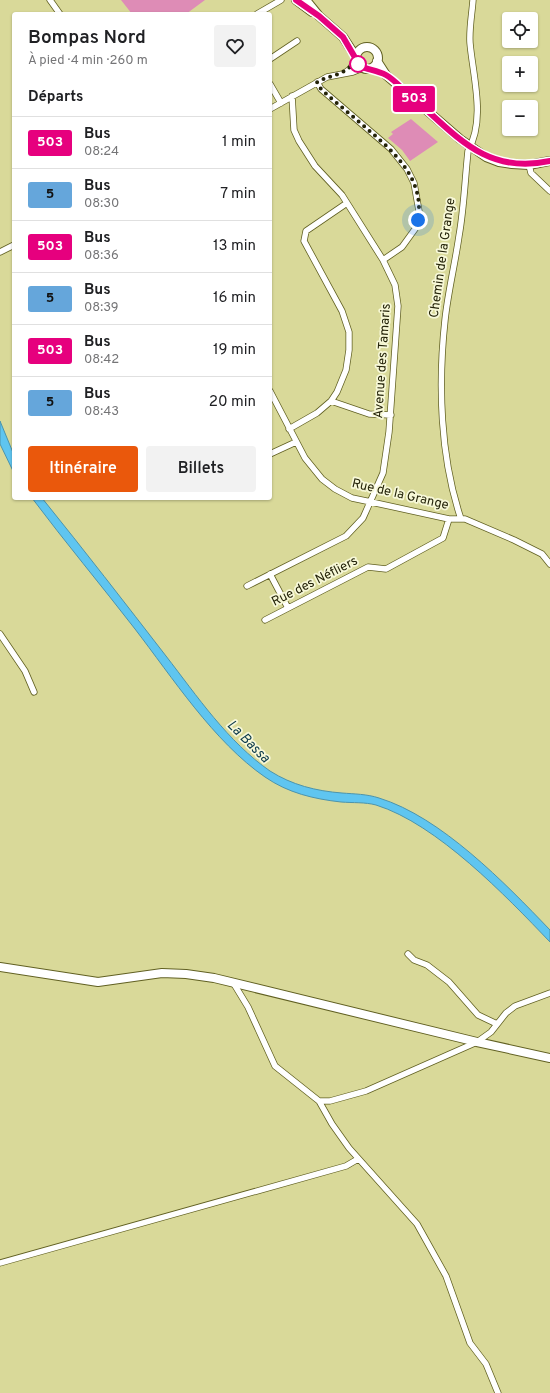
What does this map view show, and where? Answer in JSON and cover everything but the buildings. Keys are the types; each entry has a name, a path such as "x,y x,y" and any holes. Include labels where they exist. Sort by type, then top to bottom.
{"main road":[{"path":"296,0 319,16 343,37 362,48 373,48 377,54 377,61 386,75 460,139 486,156 499,162 529,165 550,161"},
{"path":"306,0 319,16"},
{"path":"343,37 356,59 366,68 386,75"},
{"path":"356,59 362,48"},
{"path":"366,68 375,65 377,61"},
{"path":"0,967 98,982 162,974 186,974 550,1058"}],"street":[{"path":"50,0 59,12"},
{"path":"260,12 281,0"},
{"name":"Chemin de la Grange","path":"460,519 452,495 442,415 441,359 445,318 460,235 468,151 475,139 476,78 470,42 473,0"},
{"path":"272,58 297,41"},
{"path":"344,73 350,69 356,59"},
{"path":"272,108 327,77 366,68"},
{"path":"317,82 321,89 391,150 407,169 414,183 419,211 415,229 402,247 383,260"},
{"path":"272,87 281,103"},
{"name":"Avenue des Tamaris","path":"247,586 346,536 364,518 383,473 391,415 398,296 395,285 383,260 347,203 333,184 315,166 294,130 292,96"},
{"path":"529,165 531,173 550,191"},
{"path":"288,429 317,414 331,401 337,392 346,370 349,332 342,311 304,241 306,231 347,203"},
{"path":"0,252 12,246"},
{"name":"Rue de la Grange","path":"272,395 288,429 305,458 322,479 335,489 352,498 449,519 465,519 542,554 550,564"},
{"path":"331,401 369,414 391,415"},
{"path":"272,453 296,442"},
{"name":"Rue des Néfliers","path":"265,620 368,567 386,569 443,538 449,519"},
{"path":"270,574 288,608"},
{"path":"0,634 25,671 34,692"},
{"path":"408,954 414,960 426,965 449,982 478,1015 497,1024"},
{"path":"234,984 248,1007 275,1066 319,1101 332,1124 358,1159 417,1224 429,1243 446,1276 470,1343 486,1364 498,1393"},
{"path":"319,1101 330,1101 366,1091 477,1042 492,1032 497,1024 515,1006 550,993"},
{"path":"0,1263 346,1166 358,1159"}],"shaded area":[{"path":"121,0 205,0 189,12 130,12"},
{"path":"411,119 438,142 410,161 402,150 388,138 393,134 391,132"}],"water":[{"path":"0,421 12,450 12,469 0,444"},
{"path":"34,500 44,500 214,718 240,746 255,759 278,776 296,784 323,791 360,794 379,798 402,807 426,820 471,854 513,892 550,930 550,942 492,883 469,863 423,828 399,814 376,805 368,803 331,801 292,791 274,783 246,763 228,746 195,708 135,629"}],"bus line":[{"name":"503","path":"296,0 319,16 343,37 360,66 386,75 460,139 486,156 499,162 512,164 529,165 550,161"}],"route":[{"path":"358,64 356,60 350,69 344,73 327,77 317,82 321,89 391,150 407,169 416,191 419,211 418,220"}],"water label":[{"name":"La Bassa","path":"248,742"}]}
